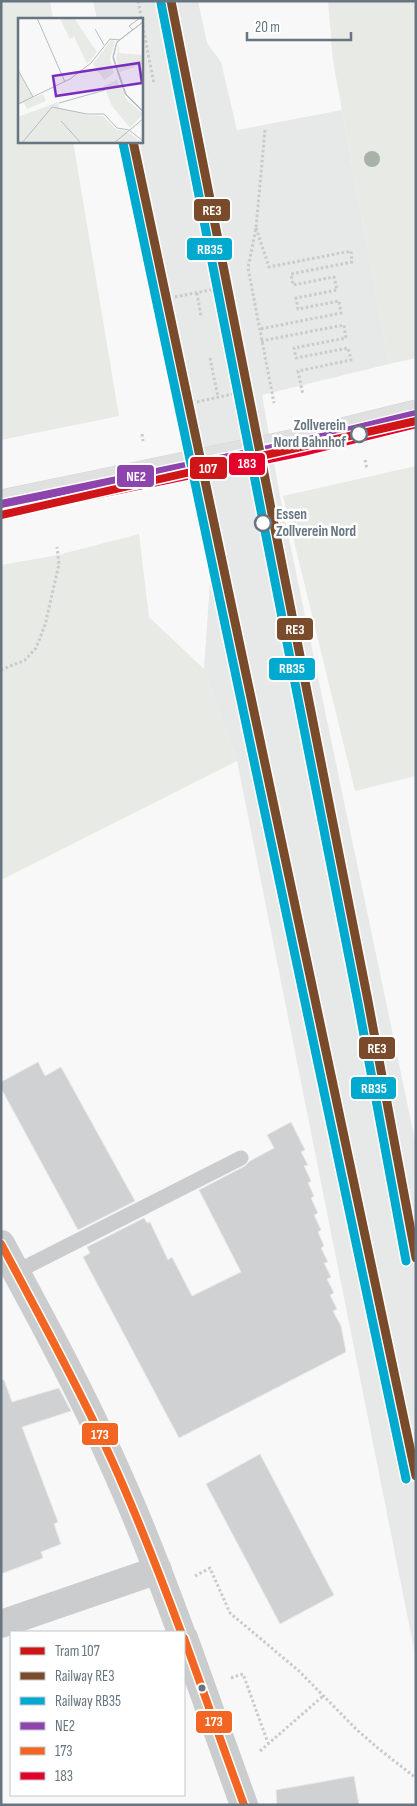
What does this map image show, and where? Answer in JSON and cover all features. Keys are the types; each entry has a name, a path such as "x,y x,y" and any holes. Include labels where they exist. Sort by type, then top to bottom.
{"main road":[{"path":"1,504 282,446 416,414"}],"street":[{"path":"1,1244 64,1364 116,1470 158,1570 181,1631"},
{"path":"1,1624 158,1570"},
{"path":"185,1641 244,1805"}],"lane":[{"path":"16,1272 241,1158"}],"path":[{"path":"138,1 141,18"},
{"path":"142,22 154,84"},
{"path":"265,130 256,228 248,268 274,403"},
{"path":"256,228 269,267 351,251 352,262 291,274 294,286 334,277 337,290 296,298 298,309 339,301 342,313 260,329"},
{"path":"175,297 220,288"},
{"path":"196,292 201,316"},
{"path":"261,340 344,325 346,338 294,348 296,358 348,348 351,360 298,371 303,395"},
{"path":"210,358 218,397"},
{"path":"197,402 241,392"},
{"path":"1,670 20,663 36,648 45,625 59,564 57,547"},
{"path":"158,1570 191,1578 210,1568 230,1612 299,1670 371,1743 416,1778"},
{"path":"203,1689 243,1674 268,1743"},
{"path":"234,1774 323,1696"}],"shaded area":[{"path":"1,1 50,1 53,18 18,18 18,142 73,142 119,416 1,440"},
{"path":"93,1 198,1 207,43 221,62 237,130 342,110 389,364 262,395 280,496 416,1145 416,1659 237,761 204,669 212,553 123,142 142,142 142,18 97,18"},
{"path":"328,1 416,1 416,358 389,364 333,61"},
{"path":"416,466 416,776 355,791 283,496"},
{"path":"139,534 149,617 204,669 237,761 1,880 1,565 58,555"}],"building":[{"path":"38,1062 45,1076 61,1067 135,1201 78,1230 1,1088 1,1082"},
{"path":"291,1122 305,1150 301,1152 308,1165 304,1166 311,1181 308,1183 314,1196 311,1198 318,1213 314,1215 321,1230 318,1232 324,1246 321,1248 328,1262 324,1263 331,1277 327,1279 334,1293 330,1295 337,1309 333,1311 341,1326 346,1352 179,1438 83,1257 90,1253 87,1247 144,1218 147,1223 150,1222 168,1260 172,1257 192,1296 241,1272 199,1190 245,1166 250,1161 274,1148 267,1135"},
{"path":"1,1380 4,1380 12,1402 59,1388 71,1411 22,1427 58,1522 54,1524 61,1544 41,1552 43,1558 1,1574"},
{"path":"260,1454 334,1595 280,1624 206,1484"},
{"path":"354,1776 359,1805 277,1805 276,1790"}],"tram line":[{"name":"107","path":"1,515 416,421"}],"rail line":[{"name":"RE3","path":"171,1 368,1001 416,1258"},
{"name":"RB35","path":"161,3 358,1003 406,1261"},
{"name":"RE3","path":"133,142 416,1476"},
{"name":"RB35","path":"123,143 406,1479"}],"transit line":[{"name":"NE2","path":"1,504 301,442 416,414"},
{"name":"183","path":"3,514 303,452 416,424"},
{"name":"173","path":"1,1244 66,1365 113,1463 144,1535 181,1631"},
{"name":"173","path":"185,1641 244,1805"}],"place":[{"name":"Zollverein Nord Bahnhof","path":"359,434"},
{"name":"Essen Zollverein Nord","path":"263,523"}]}
